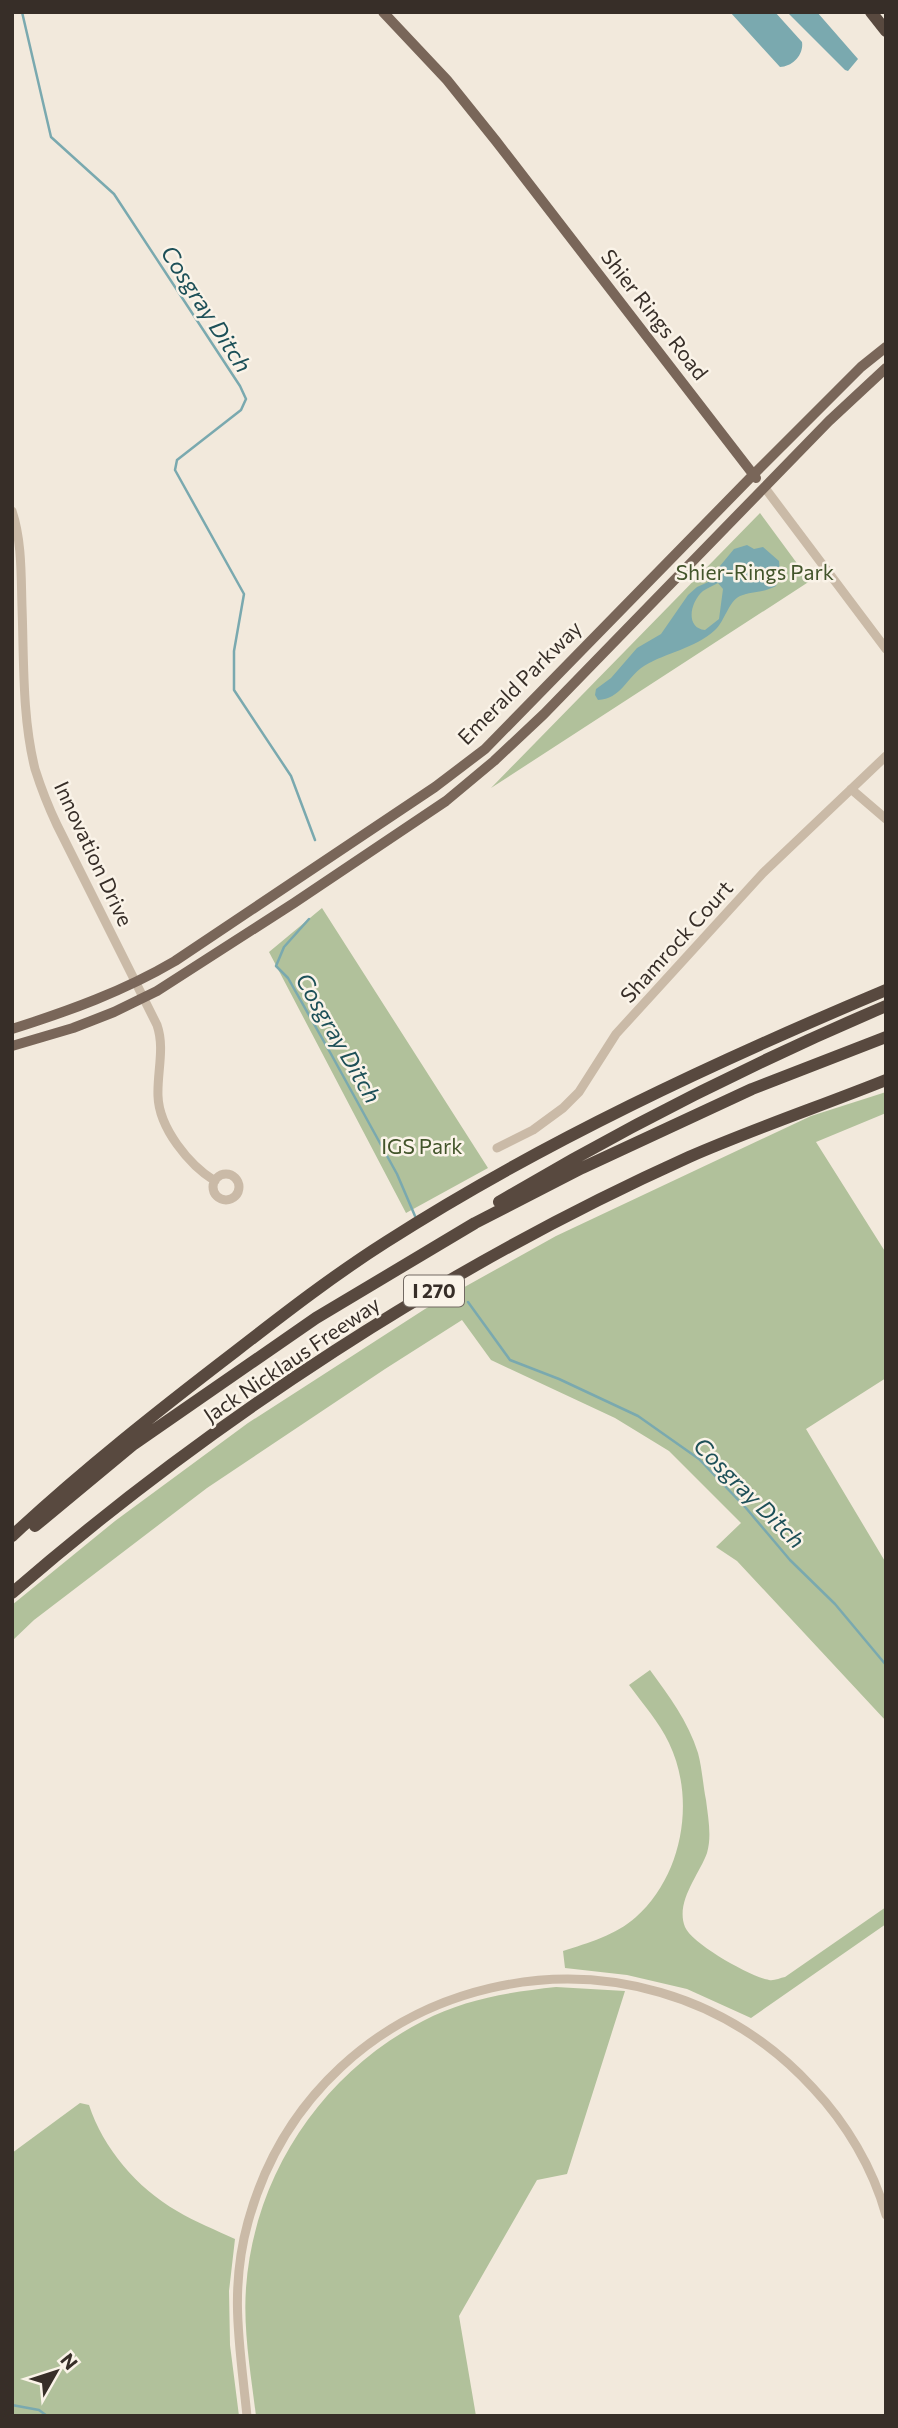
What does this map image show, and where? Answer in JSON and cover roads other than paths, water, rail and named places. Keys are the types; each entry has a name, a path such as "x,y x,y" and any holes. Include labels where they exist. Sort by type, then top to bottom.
{"highway":[{"path":"871,12 886,31"},
{"path":"12,1536 167,1404 280,1317 396,1236 519,1165 633,1105 886,990"},
{"path":"411,1261 497,1203 641,1121 886,1006"},
{"name":"Jack Nicklaus Freeway","path":"12,1544 134,1444 316,1318 475,1223 582,1168 752,1089 886,1037"},
{"name":"Jack Nicklaus Freeway","path":"12,1592 87,1528 270,1394 500,1252 691,1157 886,1080"}],"main road":[{"name":"Shier Rings Road","path":"383,12 447,80 496,141 765,488"},
{"name":"Emerald Parkway","path":"12,1029 136,984 175,961 335,855 485,749 753,475 862,367 886,347"},
{"name":"Emerald Parkway","path":"12,1046 73,1028 144,998 182,977 446,801 495,761 544,714 828,421 886,368"}],"street":[{"name":"Shier Rings Road","path":"765,488 886,649"},
{"name":"Innovation Drive","path":"12,510 20,553 24,674 35,768 57,825 162,1039 158,1096 160,1111 170,1132 193,1164 215,1181"},
{"name":"Shamrock Court","path":"497,1148 533,1130 572,1100 616,1034 764,873 886,755"},
{"path":"851,789 886,819"},
{"path":"247,2416 237,2335 237,2281 248,2220 271,2160 313,2098 360,2051 406,2020 470,1993 528,1981 568,1978 607,1980 663,1992 690,2001 731,2021 786,2061 822,2097 856,2146 886,2215"}],"water":[{"path":"730,12 775,12 802,42 799,56 789,65 780,67"},
{"path":"787,12 817,12 858,59 848,71 845,70"},
{"path":"747,545 754,549 763,547 779,561 780,572 776,586 740,596 732,603 715,630 707,636 644,666 618,692 598,700 596,689 611,678 637,648 661,634 688,595 697,587 715,579 715,572 734,549","holes":["718,583 723,589 719,619 705,630 694,625 693,608 699,596"]}],"waterway":[{"name":"Cosgray Ditch","path":"22,12 51,137 114,194 246,399 241,410 177,460 175,470 244,594 234,651 234,690 291,776 315,840"},
{"name":"Cosgray Ditch","path":"309,919 284,947 276,966 288,978 331,1054 397,1174 415,1216"},
{"name":"Cosgray Ditch","path":"468,1302 510,1360 559,1379 638,1416 699,1459 746,1508 790,1560 835,1604 886,1665"},
{"path":"12,2405 39,2410 47,2416"}],"park label":[{"name":"Shier-Rings Park","path":"755,573"},
{"name":"IGS Park","path":"422,1147"}]}
